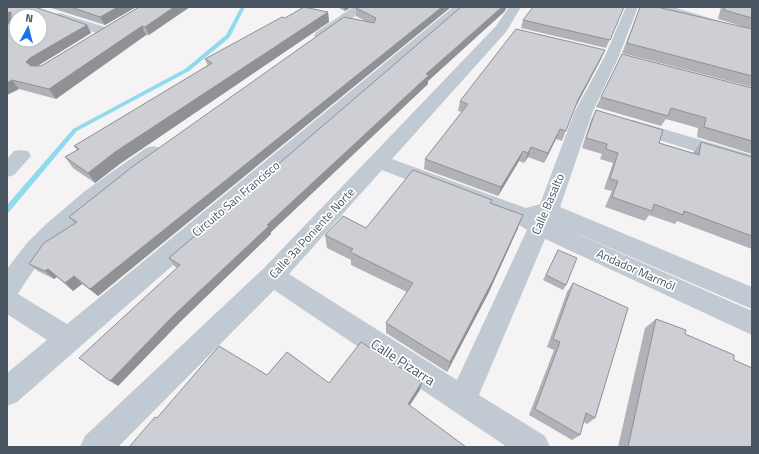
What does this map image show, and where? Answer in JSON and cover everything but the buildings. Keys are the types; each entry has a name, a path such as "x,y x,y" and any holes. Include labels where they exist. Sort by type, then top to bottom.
{"street":[{"path":"309,43 361,7"},
{"name":"Circuito San Francisco","path":"8,391 68,339 91,323 461,7"},
{"name":"Calle 3a Poniente Norte","path":"96,447 272,276 378,161 508,30 515,7"},
{"name":"Calle Basalto","path":"462,401 536,217 600,116 612,56 632,7"},
{"path":"657,7 675,11 717,26 752,35"},
{"path":"50,9 112,29 93,40"},
{"path":"600,116 752,162"},
{"path":"7,290 34,251 58,226 128,169 167,142"},
{"path":"7,170 20,156"},
{"name":"Andador Marmól","path":"378,161 536,217 752,298"},
{"name":"Andador Marmól","path":"536,217 752,323"},
{"name":"Calle Pizarra","path":"272,276 534,447"},
{"path":"7,300 68,339"}],"waterway":[{"path":"7,210 75,130 187,70 228,36 243,7"}]}
